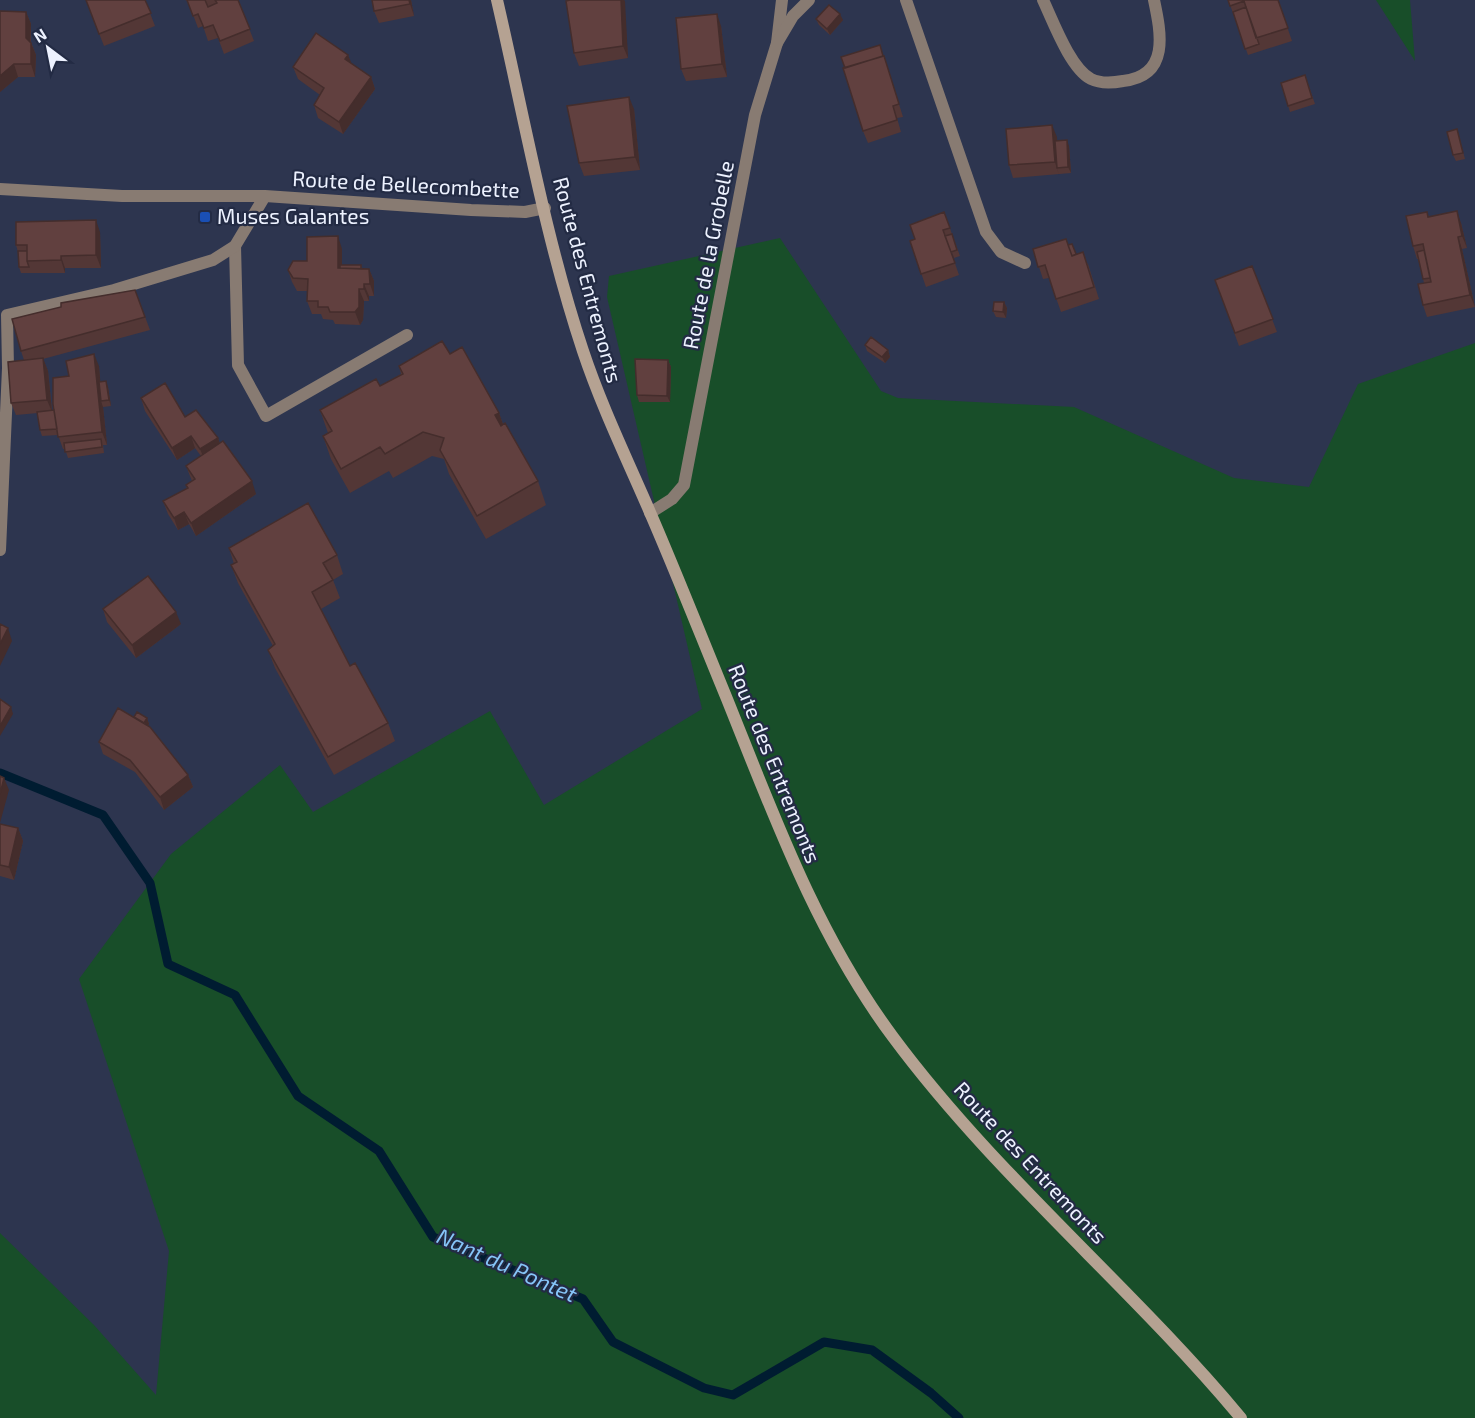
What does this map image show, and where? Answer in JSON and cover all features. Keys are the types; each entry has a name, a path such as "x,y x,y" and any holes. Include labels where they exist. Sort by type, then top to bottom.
{"main road":[{"name":"Route des Entremonts","path":"497,0 545,208 585,357 599,397 650,513 807,895 860,990 894,1039 980,1142 1172,1340 1241,1418"}],"street":[{"path":"777,42 782,0"},
{"name":"Route de la Grobelle","path":"650,513 672,499 684,485 755,115 777,42 793,16 809,0"},
{"path":"906,0 986,231 1001,252 1025,263"},
{"path":"1043,0 1075,65 1090,79 1106,83 1129,81 1148,72 1157,59 1161,43 1154,0"},
{"name":"Route de Bellecombette","path":"0,189 122,196 265,196 525,212 545,208"},
{"name":"Route de Bellecombette","path":"4,311 114,290 213,260 235,246 265,196"},
{"path":"235,246 238,365 266,416 407,335"},
{"path":"0,550 8,368 4,311"}],"green space":[{"path":"1376,0 1410,0 1415,61"},
{"path":"780,238 881,391 898,398 1074,407 1234,478 1309,487 1358,384 1475,343 1475,1418 0,1418 0,1233 94,1325 156,1395 169,1251 79,979 171,854 280,765 313,812 490,711 544,805 702,709 607,297 609,276"}],"building":[{"path":"86,0 145,0 151,13 99,34"},
{"path":"187,0 205,0 208,7 217,3 215,0 238,0 250,29 220,41 213,25 204,28 198,14 193,16"},
{"path":"372,0 409,0 410,4 374,11"},
{"path":"621,0 623,46 574,53 566,1"},
{"path":"1228,0 1278,0 1288,28 1256,38 1244,1 1230,6"},
{"path":"829,5 840,14 827,29 816,19"},
{"path":"1246,7 1259,44 1245,49 1233,12"},
{"path":"0,11 26,12 26,38 31,43 31,64 14,64 0,76"},
{"path":"717,14 722,64 681,69 676,18"},
{"path":"316,33 348,55 345,59 371,77 339,122 314,105 324,88 293,67"},
{"path":"880,45 883,56 845,68 841,57"},
{"path":"884,56 899,104 893,106 897,120 863,131 843,68"},
{"path":"1305,75 1312,98 1288,106 1281,83"},
{"path":"629,97 635,157 579,163 567,106"},
{"path":"1052,125 1055,162 1009,165 1006,129"},
{"path":"1457,129 1463,153 1453,155 1447,132"},
{"path":"1067,140 1068,167 1057,168 1055,141"},
{"path":"1457,211 1462,236 1458,237 1470,295 1423,305 1418,284 1431,282 1423,244 1413,246 1406,216 1427,212 1428,217"},
{"path":"944,212 950,228 943,230 955,263 921,274 910,241 915,239 910,225"},
{"path":"96,220 96,255 61,256 61,260 27,261 27,245 16,245 16,222"},
{"path":"952,234 957,250 951,252 945,236"},
{"path":"338,236 338,268 369,269 370,284 364,284 364,289 359,289 359,307 355,312 330,312 328,307 318,307 318,301 307,301 308,279 293,278 288,270 293,261 307,261 307,237"},
{"path":"1066,239 1072,256 1083,252 1094,287 1056,299 1045,265 1038,267 1033,249"},
{"path":"1072,244 1076,254 1072,256 1068,245"},
{"path":"1424,250 1430,278 1423,279 1417,252"},
{"path":"18,251 27,251 29,267 19,267"},
{"path":"340,265 361,265 361,269 340,268"},
{"path":"1252,266 1273,319 1235,333 1215,280"},
{"path":"135,290 145,317 21,351 12,319 61,307 61,303"},
{"path":"994,302 1004,302 1003,312 993,311"},
{"path":"871,337 888,350 882,357 865,345"},
{"path":"442,341 450,354 462,347 499,413 495,415 501,426 505,423 538,481 477,516 440,450 444,438 423,432 385,454 380,447 341,469 323,436 332,431 320,410 376,379 380,386 403,374 399,366"},
{"path":"94,354 102,432 58,437 53,404 53,378 69,376 66,361"},
{"path":"43,358 47,400 11,403 8,362"},
{"path":"635,359 668,360 667,396 637,395"},
{"path":"106,381 109,400 101,401 99,382"},
{"path":"165,383 185,417 196,410 218,438 200,449 191,436 172,448 141,398"},
{"path":"54,410 57,429 40,430 37,412"},
{"path":"101,439 102,447 65,452 64,443"},
{"path":"223,441 252,481 191,523 184,512 174,518 163,501 188,488 186,485 195,479 186,466"},
{"path":"308,503 337,555 323,563 333,580 312,592 350,666 355,663 388,723 328,757 268,650 275,644 231,565 237,562 229,548"},
{"path":"148,576 176,612 132,645 103,609"},
{"path":"0,624 8,628 0,644"},
{"path":"0,699 11,707 0,726"},
{"path":"118,708 150,727 188,775 160,797 130,760 99,742"},
{"path":"137,712 147,718 144,723 134,717"},
{"path":"0,776 4,778 0,794"},
{"path":"0,824 18,828 9,867 0,865"}],"waterway":[{"name":"Nant du Pontet","path":"0,773 103,815 150,883 168,964 235,995 298,1096 379,1151 433,1237 583,1299 613,1342 704,1388 733,1395 824,1342 872,1350 931,1393 959,1418"}],"place":[{"name":"Muses Galantes","path":"205,217"}]}
